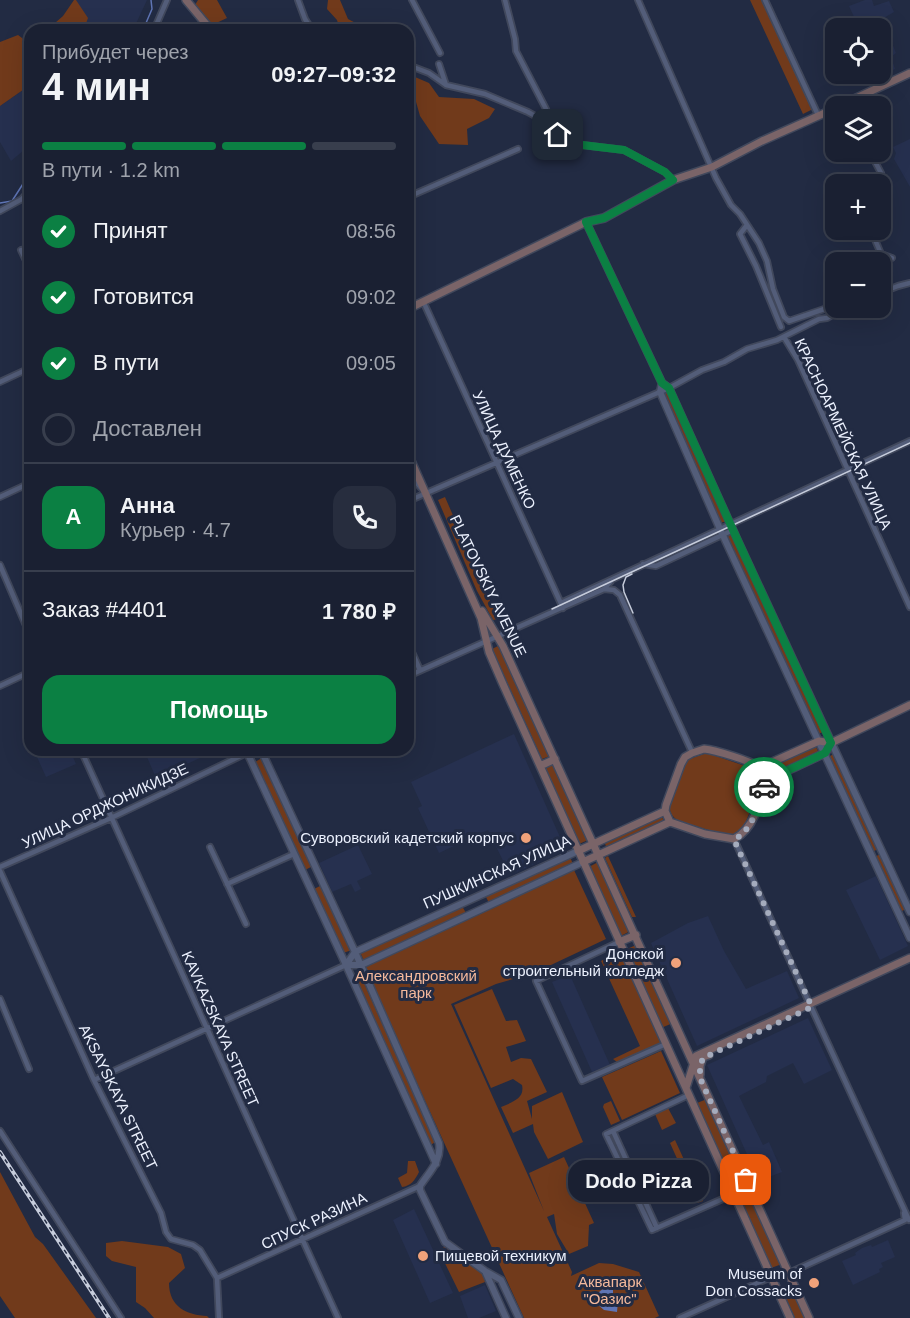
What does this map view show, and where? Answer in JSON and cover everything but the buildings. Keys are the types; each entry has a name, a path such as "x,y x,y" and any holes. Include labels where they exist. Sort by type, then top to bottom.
{"main road":[{"path":"186,0 206,24"},
{"path":"865,96 910,73"},
{"path":"414,306 586,222 604,218 673,180 712,166 825,112"},
{"path":"414,467 426,493"},
{"name":"PLATOVSKIY AVENUE","path":"426,493 485,617 503,646 809,1318"},
{"name":"PLATOVSKIY AVENUE","path":"426,493 481,618 493,661 790,1318"},
{"path":"765,781 825,753 831,743 910,705"},
{"path":"759,768 819,741 831,743"},
{"path":"713,750 759,768 765,781 760,801 744,833 734,840 705,834 670,822 665,811 671,787 685,757 692,752 713,750"},
{"path":"540,766 555,759"},
{"name":"ПУШКИНСКАЯ УЛИЦА","path":"578,851 665,811"},
{"name":"ПУШКИНСКАЯ УЛИЦА","path":"583,862 670,822"},
{"path":"619,942 636,935"},
{"path":"688,1092 696,1056 910,959"},
{"path":"700,1078 703,1058 811,1005"},
{"path":"687,1048 693,1053 702,1054"},
{"path":"734,1194 750,1188"}],"street":[{"path":"157,24 167,0"},
{"path":"297,0 308,24"},
{"path":"412,0 440,53"},
{"path":"505,0 516,51 546,109 548,124"},
{"name":"КРАСНОАРМЕЙСКАЯ УЛИЦА","path":"638,0 730,205 740,214 767,261 773,288 786,320 825,309"},
{"path":"765,0 818,115"},
{"path":"439,64 446,85"},
{"path":"414,67 429,73 446,85 485,94 528,112 574,144 624,150 665,172 673,180"},
{"path":"414,194 518,149"},
{"path":"0,211 24,197"},
{"path":"586,222 662,383 669,388 910,912"},
{"name":"КРАСНОАРМЕЙСКАЯ УЛИЦА","path":"747,225 740,234 781,327"},
{"path":"875,240 881,254 892,258"},
{"path":"21,250 24,256"},
{"path":"891,289 910,283"},
{"name":"УЛИЦА ДУМЕНКО","path":"423,301 562,605"},
{"path":"414,498 669,388 747,349 784,337 826,318"},
{"name":"КРАСНОАРМЕЙСКАЯ УЛИЦА","path":"784,337 798,360 910,607"},
{"path":"0,382 24,371"},
{"path":"662,383 660,392 721,532 910,938"},
{"path":"414,673 487,641 643,564 732,527 910,441"},
{"path":"414,478 426,493"},
{"path":"0,497 24,486"},
{"path":"0,566 24,621"},
{"path":"604,589 613,578"},
{"path":"562,605 604,589 614,590 620,594 692,752"},
{"path":"765,625 774,620"},
{"path":"414,656 420,670"},
{"path":"0,686 24,675"},
{"name":"KAVKAZSKAYA STREET","path":"84,756 338,1318"},
{"name":"УЛИЦА ОРДЖОНИКИДЗЕ","path":"0,869 238,756"},
{"path":"250,756 436,1164"},
{"path":"264,756 355,952 439,1143 440,1152 436,1164 420,1186 420,1190 445,1242 484,1271 501,1280 519,1318"},
{"path":"681,1318 771,1277 789,1273 908,1220 907,1209 734,840"},
{"path":"210,847 246,924"},
{"name":"ПУШКИНСКАЯ УЛИЦА","path":"355,952 578,851"},
{"path":"872,856 881,852"},
{"path":"227,884 294,854"},
{"name":"ПУШКИНСКАЯ УЛИЦА","path":"94,1080 346,965 360,965 583,862"},
{"name":"AKSAYSKAYA STREET","path":"0,869 94,1080 161,1213 166,1232 171,1239 193,1245 201,1250 217,1278 219,1318"},
{"path":"619,942 536,981 582,1082 666,1044"},
{"path":"346,965 355,952"},
{"path":"0,999 28,1070"},
{"path":"688,1092 606,1134 652,1230 734,1194"},
{"path":"0,1131 121,1318"},
{"path":"613,1131 657,1228"},
{"name":"СПУСК РАЗИНА","path":"217,1278 420,1186"},
{"path":"484,1271 506,1318"}],"shaded area":[{"path":"76,0 147,0 136,24 83,24"},
{"path":"865,0 872,0 874,6 889,1 894,12 884,18 854,18 849,6"},
{"path":"891,41 896,53 891,57"},
{"path":"891,57 895,69 891,71"},
{"path":"24,89 24,150 11,161 0,142 0,106"},
{"path":"910,139 910,187 894,159 896,153 893,147"},
{"path":"514,734 564,846 563,851 510,875 488,830 439,853 418,808 422,806 411,782"},
{"path":"73,756 76,764 46,777 37,757"},
{"path":"147,756 204,756 156,778"},
{"path":"358,845 372,874 357,881 361,889 355,892 351,884 332,892 319,863"},
{"path":"876,876 908,946 880,960 846,890"},
{"path":"708,916 724,951 746,989 787,971 799,998 697,1046 651,943 688,923"},
{"path":"570,975 610,1065 592,1072 552,982"},
{"path":"808,1018 832,1070 804,1084 793,1063 767,1076 766,1082 739,1096 763,1145 769,1142 782,1172 759,1181 707,1065"},
{"name":"Пищевой техникум","path":"414,1209 453,1293 430,1303 393,1220"},
{"path":"888,1240 895,1257 881,1263 883,1267 879,1269 880,1272 853,1285 842,1261 856,1255 855,1253 862,1248 871,1245 872,1247"},
{"path":"485,1285 496,1311 479,1318 468,1318 460,1296"}],"green space":[{"path":"76,0 88,18 86,24 54,24"},
{"path":"198,0 217,0 227,18 211,24 195,5"},
{"path":"328,0 340,0 348,19 358,24 338,24 327,9"},
{"path":"750,0 763,0 813,109 803,114"},
{"path":"18,35 24,40 24,89 0,106 0,42"},
{"path":"414,77 429,83 439,97 474,99 495,109 489,118 467,129 468,145 439,144 420,116 414,95"},
{"path":"669,390 727,521 720,523 664,393"},
{"path":"445,497 498,619 493,620 477,591 438,500"},
{"path":"732,533 823,732 818,734 726,536"},
{"path":"500,645 550,756 542,759 492,649"},
{"path":"815,745 819,753 768,777 764,769"},
{"path":"707,753 754,769 762,781 739,834 728,836 679,821 671,813 669,805 686,760"},
{"path":"834,754 878,849 872,852 828,757"},
{"path":"262,758 313,866 305,870 255,762"},
{"path":"554,764 588,840 579,844 545,768"},
{"path":"661,815 665,823 607,849 604,841"},
{"path":"881,854 906,909 900,912 874,857"},
{"path":"608,856 636,917 632,917 605,858"},
{"path":"570,857 573,864 489,903 485,895"},
{"path":"600,861 632,930 619,937 587,868"},
{"name":"Александровский парк","path":"574,870 606,939 534,973 496,984 451,1004 544,1211 529,1173 564,1157 594,1223 589,1225 588,1246 569,1254 557,1234 554,1214 547,1217 572,1272 571,1276 599,1263 613,1264 639,1272 659,1316 655,1318 524,1318 364,967"},
{"path":"322,885 352,950 343,953 314,889"},
{"path":"462,906 466,913 364,961 360,952"},
{"path":"636,945 673,1023 661,1028 625,950"},
{"path":"616,952 621,954 662,1043 621,1062 613,1059 640,1046 601,961"},
{"path":"360,974 435,1142 431,1145 354,976"},
{"path":"492,989 506,1021 517,1020 526,1041 506,1047 511,1062 521,1058 531,1059 547,1092 527,1101 532,1119 532,1106 562,1092 583,1142 548,1159 534,1132 533,1124 513,1133 501,1107 520,1097 522,1085 513,1079 491,1088 454,1005"},
{"path":"661,1051 680,1093 622,1120 602,1077"},
{"path":"707,1099 745,1182 735,1187 697,1103"},
{"path":"611,1101 620,1121 611,1125 603,1107"},
{"path":"668,1108 676,1123 662,1130 655,1114"},
{"path":"675,1140 703,1201 697,1203 670,1143"},
{"path":"408,1161 415,1161 419,1172 412,1182 402,1187 398,1178 407,1173"},
{"path":"0,1172 35,1237 43,1244 96,1318 15,1318 0,1296"},
{"path":"753,1198 782,1264 771,1268 742,1203"},
{"path":"122,1241 168,1247 181,1254 185,1268 169,1283 172,1298 180,1308 209,1318 154,1318 136,1302 136,1267 112,1261 106,1256 106,1243"},
{"path":"444,1247 483,1274 485,1282 459,1292 440,1253"},
{"path":"790,1283 806,1318 795,1318 781,1287"}],"water":[{"path":"605,1288 613,1289 613,1294 609,1295 618,1301 617,1312 604,1310 597,1304 598,1294"}],"waterway":[{"path":"146,24 152,9 151,0"},
{"path":"0,203 12,201 24,182"}],"tram line":[{"path":"552,609 910,443"},
{"path":"632,574 626,577 623,585 633,613"}],"railway":[{"path":"0,1152 109,1318"}],"way so far":[{"path":"746,1180 700,1078 701,1063 703,1058 812,1007 734,840 744,833 751,822 764,787"}],"place":[{"name":"Суворовский кадетский корпус","path":"526,838"},
{"name":"Донской строительный колледж","path":"676,963"},
{"name":"Dodo Pizza","path":"746,1180"},
{"name":"Пищевой техникум","path":"423,1256"},
{"name":"Museum of Don Cossacks","path":"814,1283"}],"route":[{"path":"558,135 574,144 624,150 657,167 673,180 604,218 586,222 662,383 669,388 831,743 825,753 765,781 764,787"}],"park label":[{"name":"Аквапарк \"Оазис\"","path":"610,1290"}]}
